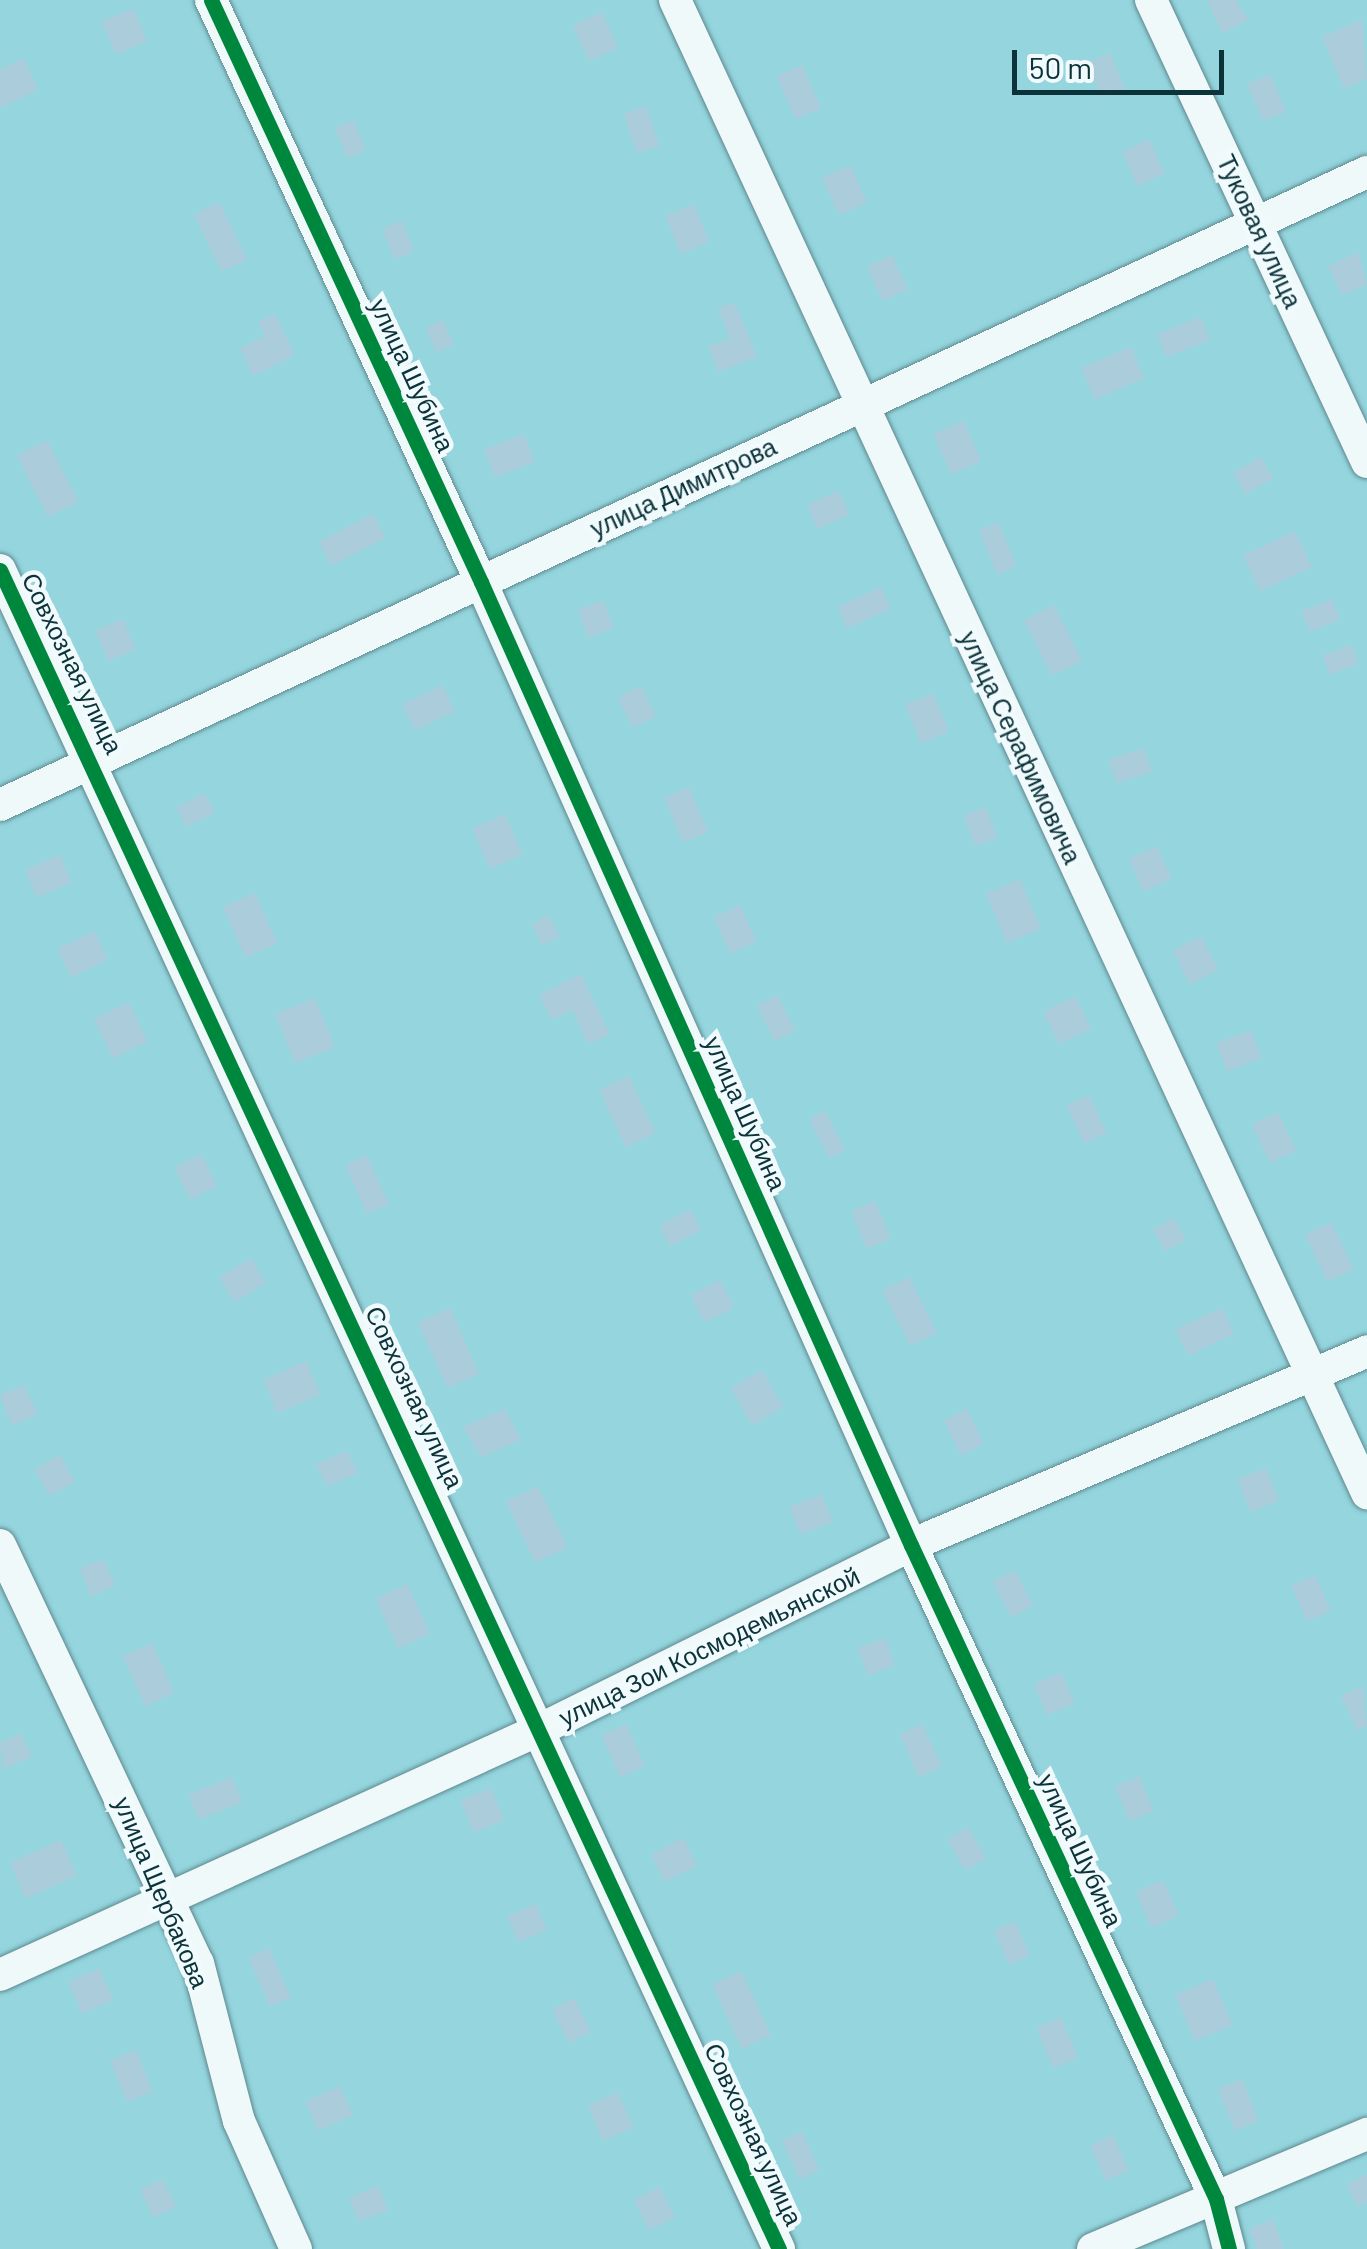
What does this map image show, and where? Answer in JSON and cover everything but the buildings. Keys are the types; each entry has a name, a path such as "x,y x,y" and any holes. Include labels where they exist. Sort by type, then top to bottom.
{"street":[{"name":"улица Шубина","path":"211,0 481,582 911,1546 1216,2200 1229,2249"},
{"name":"улица Серафимовича","path":"675,0 1367,1493"},
{"name":"Туковая улица","path":"1151,0 1367,462"},
{"name":"улица Димитрова","path":"0,804 862,404 1258,226 1367,172"},
{"name":"Совхозная улица","path":"0,570 94,761 779,2249"},
{"name":"улица Зои Космодемьянской","path":"0,1975 169,1894 541,1729 911,1546 1367,1351"},
{"name":"улица Щербакова","path":"0,1545 169,1894 198,1963 240,2121 296,2249"},
{"path":"1093,2249 1367,2134"}],"cycle path":[{"path":"211,0 481,582 911,1545 1216,2199 1229,2249"},
{"path":"0,570 779,2249"}]}
